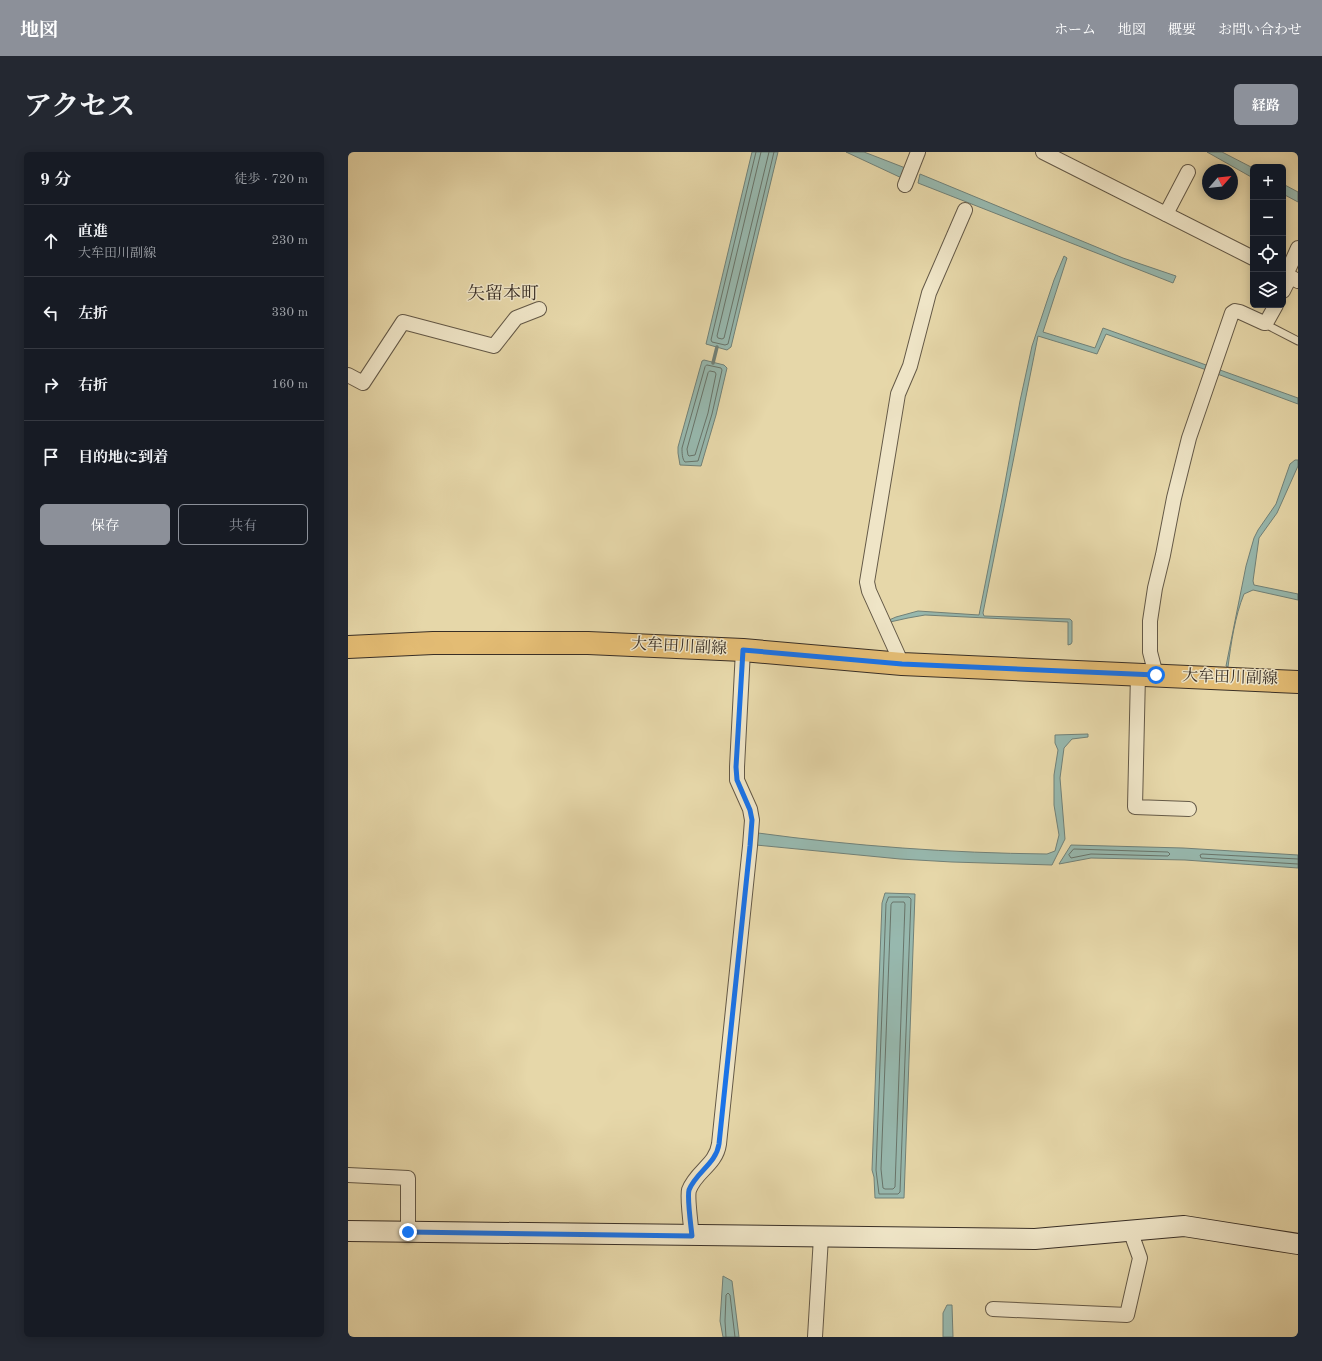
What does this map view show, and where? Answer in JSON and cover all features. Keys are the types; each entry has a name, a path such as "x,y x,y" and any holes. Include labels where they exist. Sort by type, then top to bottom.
{"main road":[{"name":"大牟田川副線","path":"348,647 433,643 588,643 743,650 902,664 1298,682"}],"street":[{"path":"1043,152 1250,256"},
{"path":"906,182 915,158"},
{"path":"1166,214 1188,172"},
{"path":"902,664 868,591 867,582 898,394 910,366 929,293 965,210"},
{"path":"1289,276 1298,248"},
{"path":"1189,809 1135,807 1150,652 1150,620 1155,588 1174,498 1189,438 1232,313 1235,311 1240,312 1264,323 1274,308"},
{"path":"348,374 363,383 403,322 494,346 516,318 539,309"},
{"path":"692,1236 689,1192 694,1180 714,1158 719,1144 752,820 750,810 737,780 736,767 743,650"},
{"path":"348,1175 408,1178 408,1232"},
{"path":"348,1232 1035,1239 1085,1236 1130,1230 1184,1226 1298,1244"},
{"path":"993,1309 1127,1315 1140,1258 1130,1230"},
{"path":"815,1337 821,1237"}],"lane":[{"path":"1266,322 1271,327 1298,340"}],"water":[{"path":"752,152 778,152 731,347 727,350 706,344"},
{"path":"846,152 864,152 908,169 906,180"},
{"path":"1207,152 1222,152 1250,166 1250,176 1238,170 1238,164 1228,164"},
{"path":"920,174 1123,258 1176,276 1173,283 918,183"},
{"path":"1286,186 1298,192 1298,202 1286,196"},
{"path":"1064,256 1067,258 1043,332 1095,348 1103,328 1298,398 1298,404 1106,334 1097,354 1038,336 983,613 984,616 1070,619 1072,621 1071,644 1068,645 1068,622 925,615 890,622 889,620 896,617 918,611 979,615 1032,346 1054,280"},
{"path":"704,360 724,365 727,368 716,415 701,466 680,465 678,447 702,361"},
{"path":"1295,460 1298,460 1298,466 1277,513 1259,538 1253,581 1254,585 1298,594 1298,600 1253,590 1244,594 1236,620 1228,667 1226,666 1246,566 1254,538 1276,504 1290,464"},
{"path":"1088,734 1088,737 1072,739 1064,748 1060,778 1065,839 1052,865 900,859 756,845 758,833 830,842 902,848 1047,854 1055,851 1059,835 1054,805 1054,775 1058,750 1055,743 1055,735"},
{"path":"1071,845 1183,848 1298,855 1298,868 1185,860 1091,858 1059,864"},
{"path":"885,893 915,894 904,1198 875,1198 874,1177 872,1170 882,903"},
{"path":"723,1276 732,1281 739,1337 723,1337 720,1321"},
{"path":"947,1305 952,1305 953,1337 943,1337 943,1313"}],"waterway":[{"path":"713,363 717,347"}],"district":[{"name":"矢留本町","path":"503,294"}],"route":[{"path":"408,1232 692,1236 689,1192 694,1180 714,1158 719,1144 750,846 752,820 750,810 737,780 736,767 743,650 902,664 1156,675"}]}
